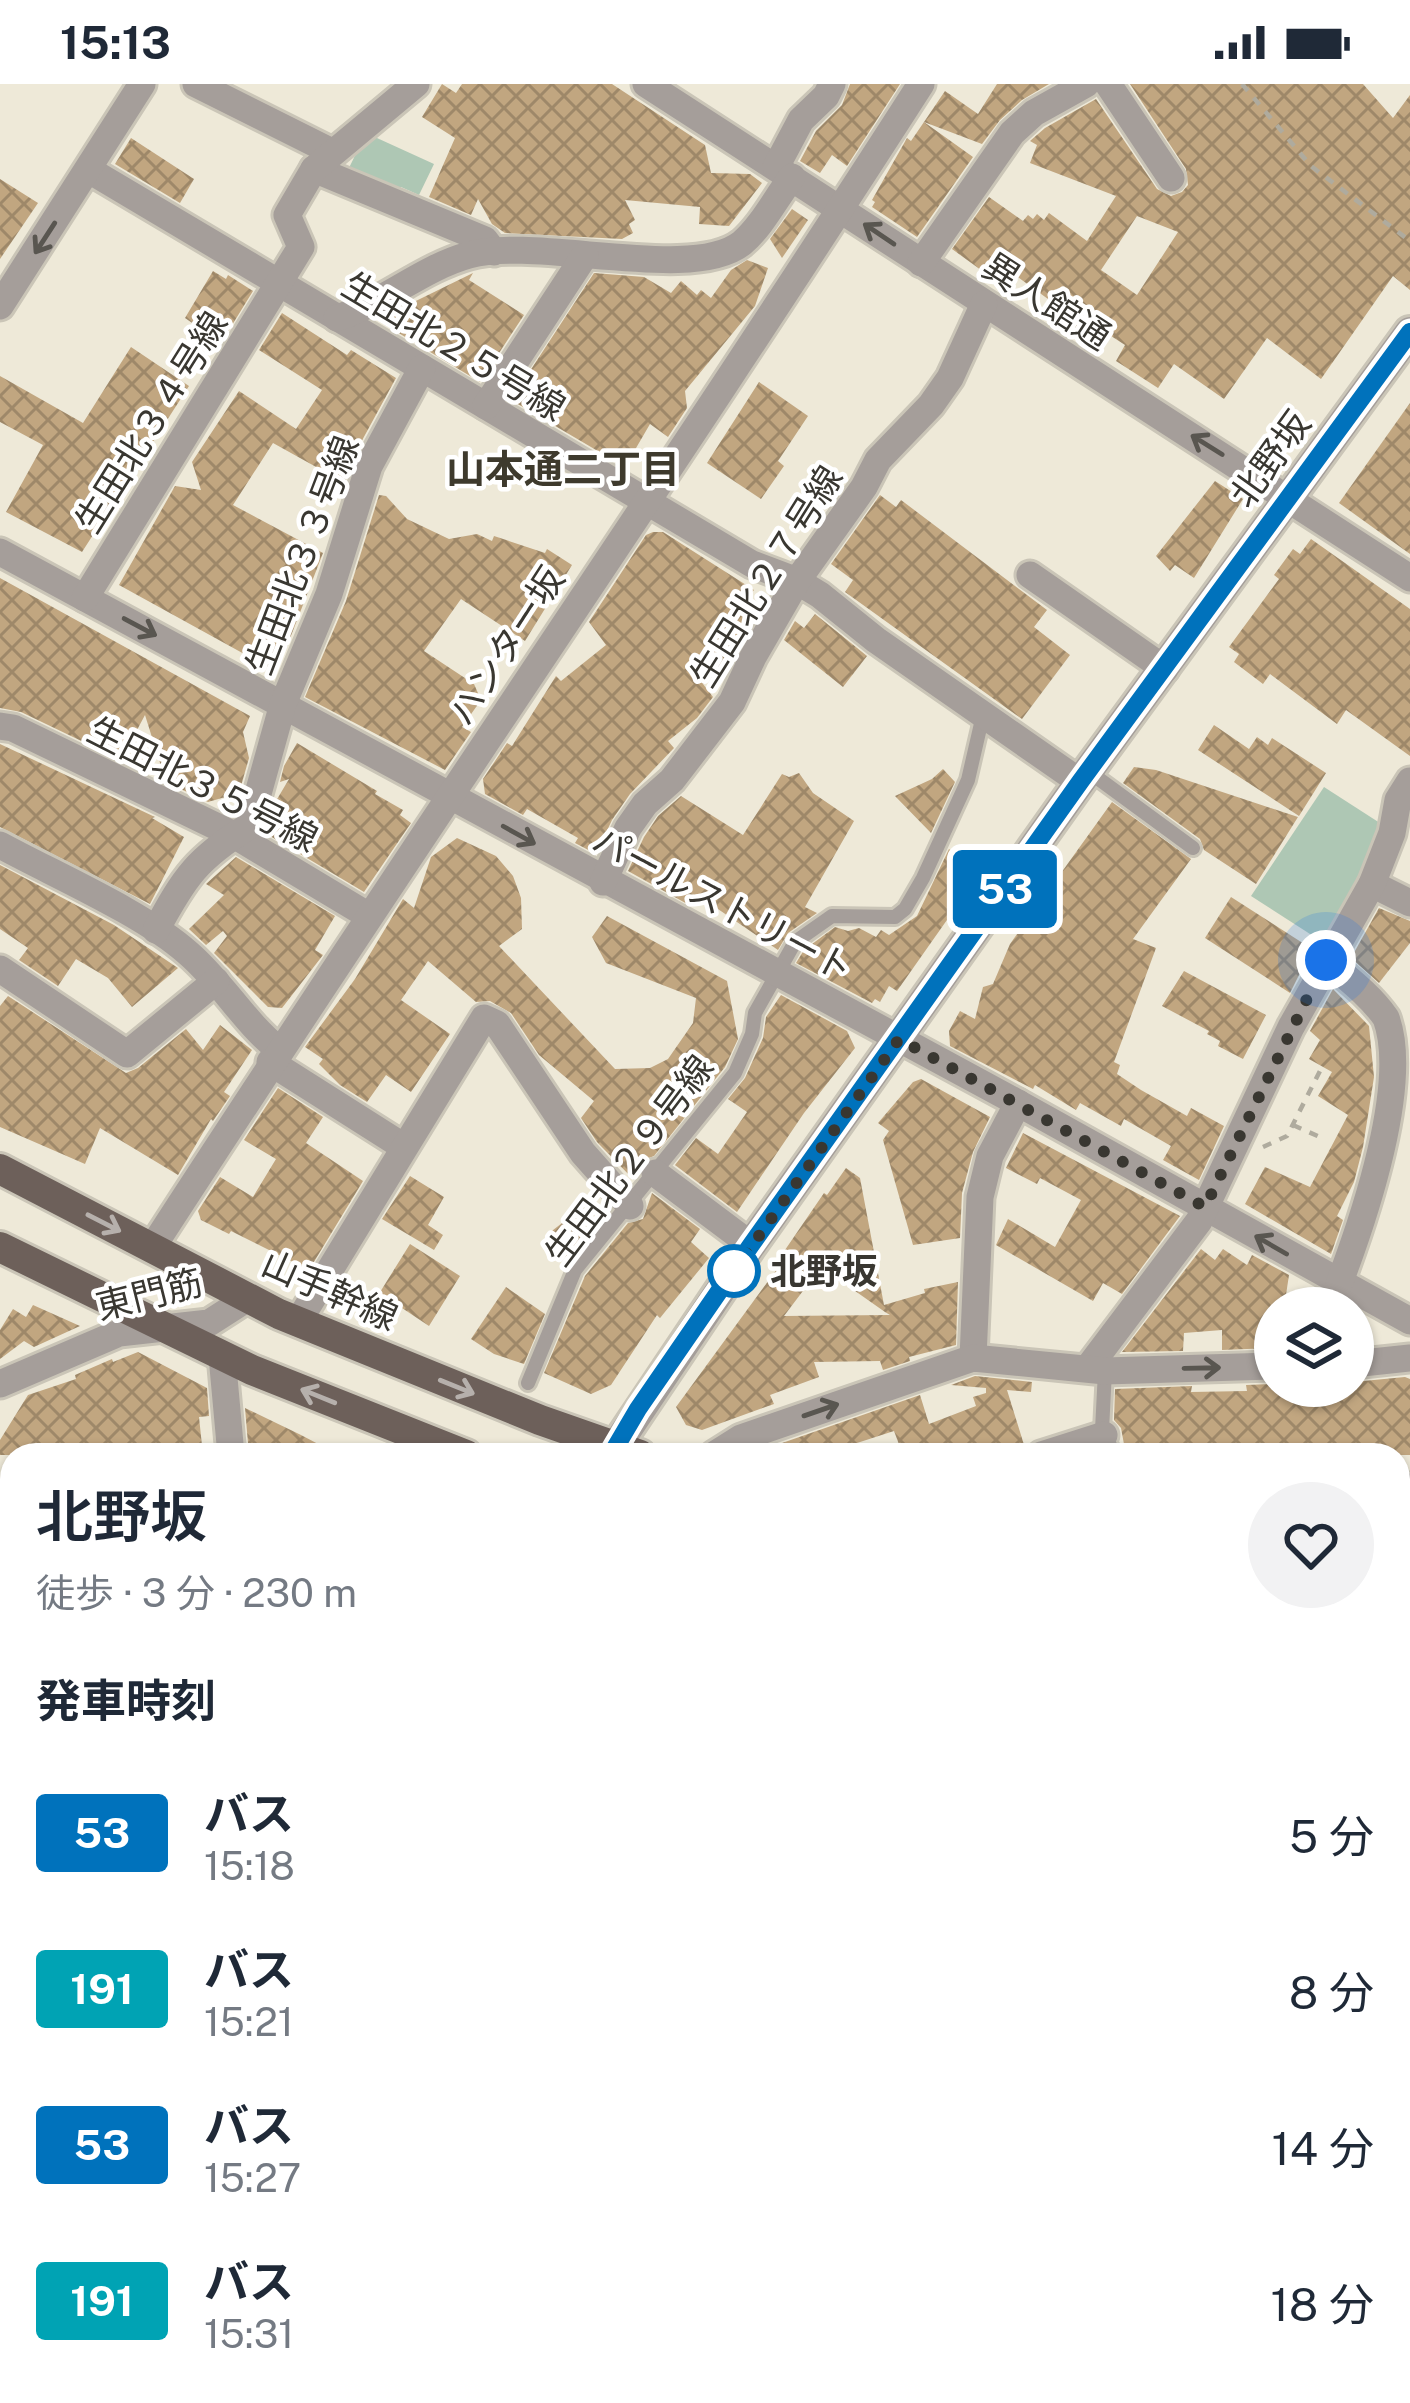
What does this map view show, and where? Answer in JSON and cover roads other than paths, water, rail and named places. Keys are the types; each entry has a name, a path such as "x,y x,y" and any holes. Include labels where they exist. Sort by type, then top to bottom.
{"main road":[{"name":"山手幹線","path":"0,1169 298,1322 599,1443"},
{"path":"0,1247 222,1356 428,1443"}],"street":[{"path":"5,288 89,170 142,84"},
{"path":"196,84 323,161 485,240 494,252"},
{"path":"323,161 416,84"},
{"name":"異人館通","path":"646,84 1410,578"},
{"path":"338,318 421,274 472,254 687,259 724,252 754,229 784,172 801,121 832,84"},
{"name":"ハンター坂","path":"152,1248 274,1055 922,84"},
{"path":"921,263 1012,133 1034,113 1086,84"},
{"path":"1108,84 1171,178"},
{"name":"生田北３４号線","path":"85,598 301,247 287,215 323,161"},
{"name":"生田北２５号線","path":"89,170 752,564 797,581 983,715 1084,777"},
{"path":"486,406 585,255"},
{"name":"生田北２７号線","path":"603,882 645,804 672,780 732,702 797,581 878,460 950,378 984,304"},
{"name":"北野坂","path":"628,1443 751,1245 1084,777 1410,332"},
{"name":"生田北３３号線","path":"234,835 249,826 283,704 329,594 369,466 422,368"},
{"name":"パールストリート","path":"3,561 85,598 283,704 1410,1321"},
{"path":"1030,575 1165,669"},
{"name":"生田北３５号線","path":"0,726 13,728 234,835 369,916"},
{"path":"1096,1370 1199,1221 1326,960 1372,884 1402,821 1398,800 1410,781"},
{"path":"156,930 187,874 234,835"},
{"path":"0,845 156,930 187,952 274,1055 404,1148"},
{"path":"1372,884 1410,903"},
{"path":"1326,960 1388,1020 1402,1066 1404,1107 1339,1284"},
{"path":"3,978 127,1054 216,981"},
{"path":"298,1322 484,1018 497,1024 583,1153 630,1206"},
{"path":"974,1358 980,1197 990,1156 1018,1103"},
{"path":"655,1173 751,1245"},
{"name":"東門筋","path":"0,1384 119,1333 209,1323 248,1298"},
{"path":"222,1356 230,1443"},
{"path":"733,1443 974,1358 1096,1370 1254,1366"},
{"path":"1374,1362 1410,1358"}],"lane":[{"name":"生田北２９号線","path":"528,1383 574,1270 735,1073 752,1034 755,1013 795,942 832,916 895,917 905,909 968,780 983,715"},
{"path":"1084,777 1193,848"},
{"path":"1096,1370 1110,1443"}],"place":[{"name":"北野坂","path":"734,1271"}],"district":[{"name":"山本通二丁目","path":"563,469"}]}
